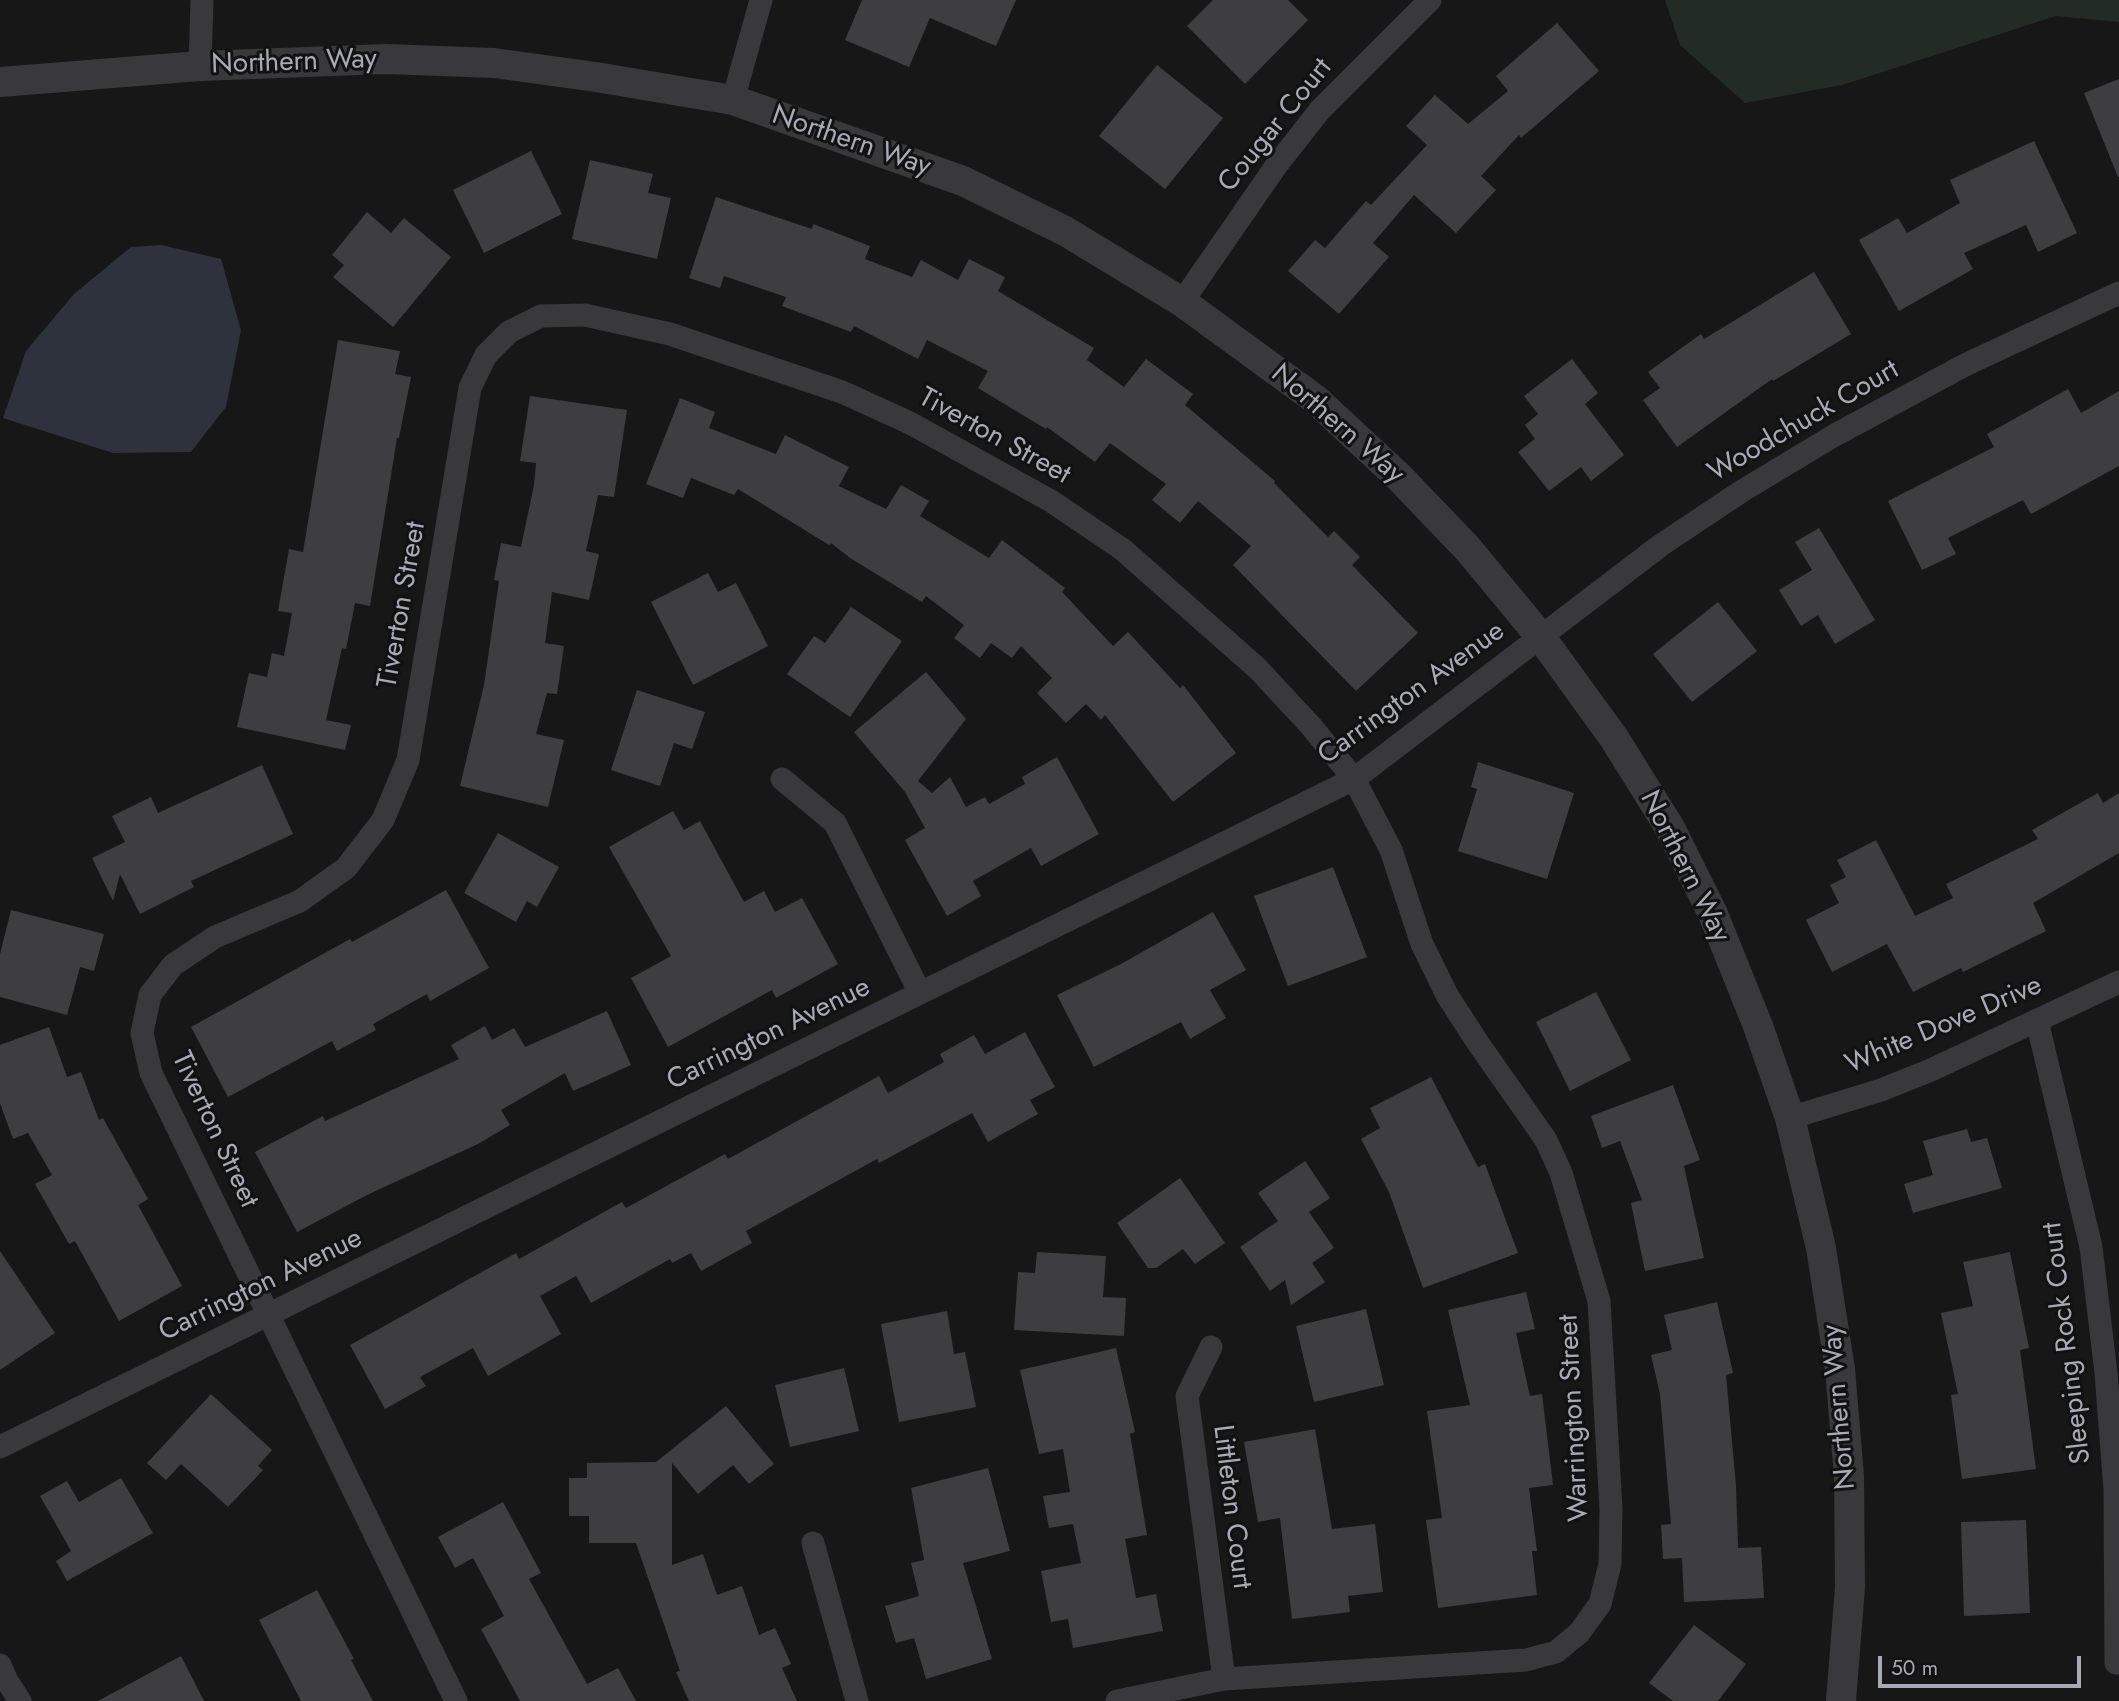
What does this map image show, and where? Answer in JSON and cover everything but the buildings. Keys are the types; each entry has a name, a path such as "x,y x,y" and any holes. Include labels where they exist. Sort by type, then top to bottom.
{"street":[{"path":"200,66 202,0"},
{"path":"733,100 761,0"},
{"name":"Cougar Court","path":"1182,302 1276,166 1320,110 1430,0"},
{"name":"Northern Way","path":"0,82 200,66 387,59 494,63 733,100 963,181 1065,231 1182,302 1315,399 1399,477 1468,549 1540,636 1614,738 1670,828 1713,914 1758,1026 1790,1118 1821,1248 1840,1369 1849,1476 1850,1573 1840,1701"},
{"name":"Woodchuck Court","path":"1540,636 1661,545 1742,491 1835,435 1965,365 2119,293"},
{"name":"Tiverton Street","path":"456,1701 151,1073 142,1033 150,995 173,965 215,937 300,901 346,868 383,820 408,760 470,388 486,355 509,332 541,316 585,315 670,334 842,391 910,423 1051,501 1122,549 1257,668 1311,726 1354,779"},
{"name":"Carrington Avenue","path":"0,1447 1354,779 1540,636"},
{"path":"782,779 835,823 920,993"},
{"name":"Warrington Street","path":"1117,1701 1224,1679 1526,1661 1556,1652 1579,1633 1600,1604 1610,1564 1611,1509 1599,1301 1561,1173 1546,1140 1447,995 1422,944 1391,850 1354,779"},
{"name":"White Dove Drive","path":"1790,1118 1894,1085 2119,982"},
{"name":"Sleeping Rock Court","path":"2037,1021 2093,1260 2106,1373 2115,1490 2116,1663"},
{"name":"Littleton Court","path":"1211,1347 1186,1396 1224,1679"},
{"path":"813,1543 857,1701"},
{"path":"0,1665 20,1701"}],"shaded area":[{"path":"1665,0 2119,0 2119,22 2056,16 1842,85 1745,103 1680,45"},
{"path":"161,245 221,259 241,330 226,407 191,452 113,453 3,418 26,351 74,294 131,247"}]}
